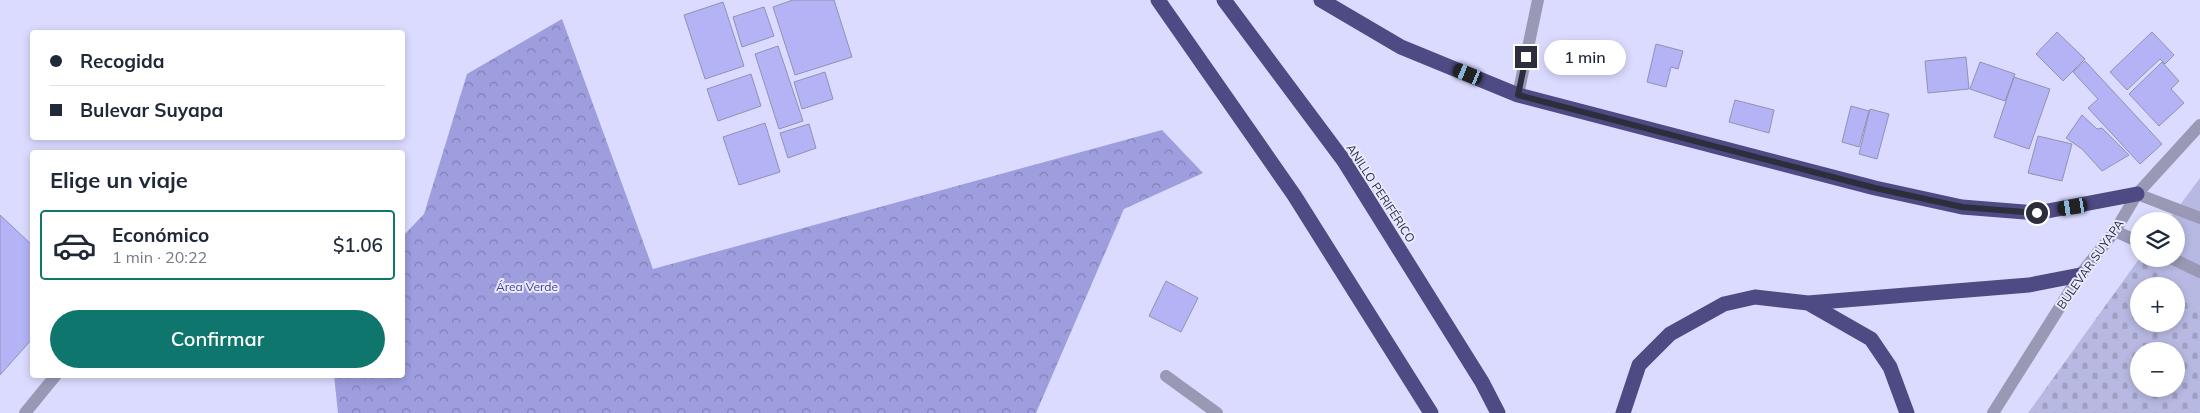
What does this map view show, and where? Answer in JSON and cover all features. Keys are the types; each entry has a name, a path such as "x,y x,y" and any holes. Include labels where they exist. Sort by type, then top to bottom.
{"highway":[{"path":"1158,0 1294,195 1429,413"},
{"name":"ANILLO PERIFÉRICO","path":"1224,0 1344,161 1482,382 1498,413"},
{"path":"1321,0 1401,47 1518,95 1875,188 1962,207 2037,213 2136,194"},
{"path":"1623,413 1639,365 1670,334 1724,304 1755,297 1808,303 2029,285 2080,275"},
{"path":"1808,303 1871,340 1890,367 1907,413"}],"street":[{"path":"1518,95 1538,0"},
{"name":"BULEVAR SUYAPA","path":"1993,413 2080,275 2115,231 2136,194 2200,125"},
{"path":"2136,194 2200,218"},
{"path":"2115,231 2130,238"},
{"path":"2185,265 2200,272"},
{"path":"1166,376 1217,413"},
{"path":"25,413 54,378"}],"green space":[{"name":"Área Verde","path":"562,19 653,269 1162,130 1203,173 1124,209 1036,413 338,413 334,378 405,378 405,234 424,214 467,74"},
{"path":"2200,178 2200,309 2185,295 2185,277 2165,277 2154,267 2185,267 2185,212 2175,212"},
{"path":"2133,267 2154,267 2165,277 2130,277 2130,332 2185,332 2185,295 2200,309 2200,413 2028,413"}],"building":[{"path":"793,0 834,0 852,57 795,75 773,7"},
{"path":"723,2 744,66 705,79 684,15"},
{"path":"764,7 774,36 742,47 733,17"},
{"path":"2057,32 2085,59 2063,81 2036,54"},
{"path":"2152,32 2174,55 2165,64 2160,59 2127,90 2110,72"},
{"path":"1656,44 1683,51 1678,69 1671,67 1666,87 1647,82"},
{"path":"778,46 803,121 779,129 755,54"},
{"path":"1966,57 1969,89 1928,93 1925,61"},
{"path":"2085,61 2162,144 2140,164 2088,108 2098,99 2073,72"},
{"path":"1980,62 2015,74 2005,101 1970,89"},
{"path":"2162,62 2179,81 2171,89 2184,103 2159,126 2129,94"},
{"path":"825,72 833,99 802,109 794,82"},
{"path":"751,74 761,106 718,121 707,89"},
{"path":"2014,77 2050,89 2029,149 1994,137"},
{"path":"1735,100 1774,110 1769,133 1729,122"},
{"path":"1851,106 1869,111 1859,147 1842,142"},
{"path":"1870,109 1889,114 1877,159 1859,154"},
{"path":"2082,115 2097,129 2102,128 2129,155 2102,171 2082,149 2066,138"},
{"path":"765,123 780,172 739,185 723,137"},
{"path":"809,124 816,148 788,158 780,133"},
{"path":"2038,136 2072,144 2062,181 2028,173"},
{"path":"0,215 30,243 30,341 0,375"},
{"path":"1166,281 1198,298 1181,332 1149,316"}],"route":[{"path":"1526,57 1518,95 1875,188 1962,207 2037,213"}]}
